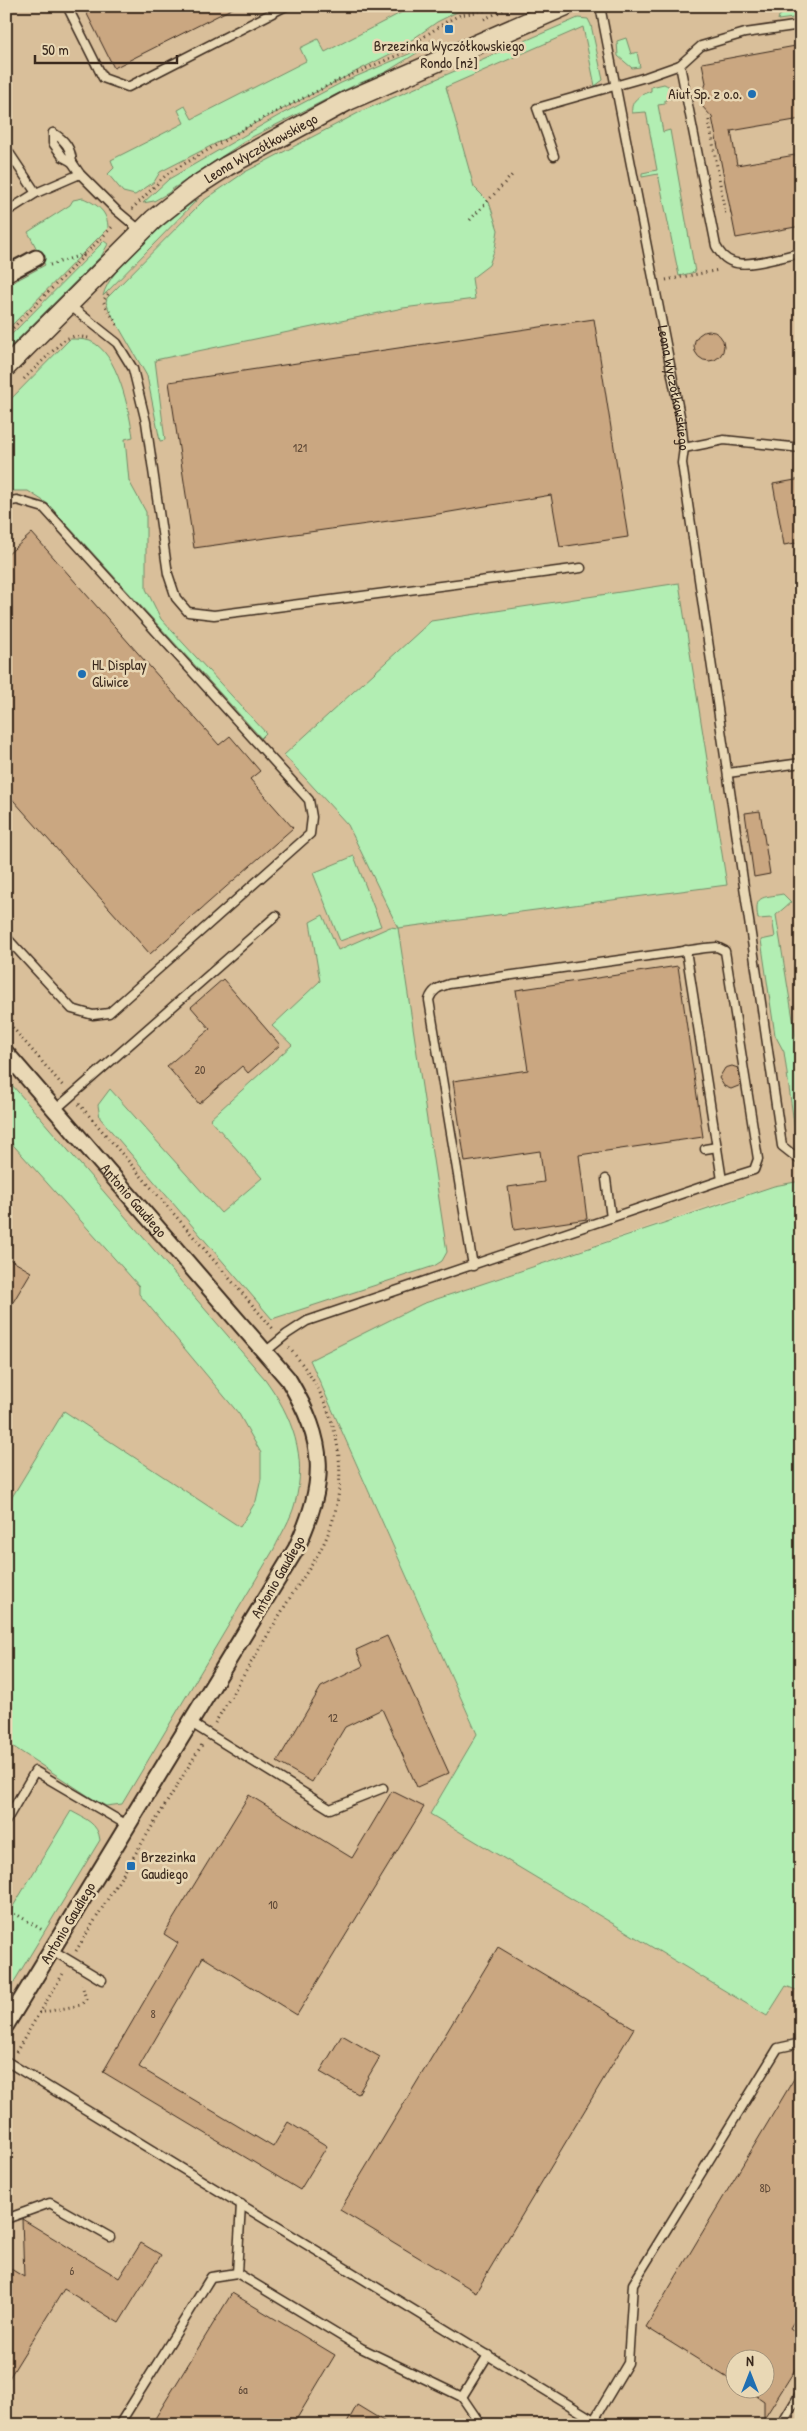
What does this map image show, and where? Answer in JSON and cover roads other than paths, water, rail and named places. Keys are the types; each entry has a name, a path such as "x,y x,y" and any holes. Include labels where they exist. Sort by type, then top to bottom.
{"street":[{"name":"Leona Wyczółkowskiego","path":"6,367 141,231 193,188 261,146 347,101 566,6"},
{"path":"6,274 32,260"},
{"name":"Antonio Gaudiego","path":"6,1054 288,1380 313,1428 318,1452 317,1494 308,1523 296,1549 6,2025"}],"lane":[{"path":"67,6 103,78 128,87 286,6"},
{"name":"Leona Wyczółkowskiego","path":"600,6 681,421 684,448 682,463 782,1146 801,1161"},
{"path":"554,156 537,108 680,65 701,46 745,33 801,25"},
{"path":"680,65 716,246 723,256 733,263 744,264 801,254"},
{"path":"6,148 36,193"},
{"path":"72,162 80,174 116,210 141,231"},
{"path":"6,212 36,193 80,174"},
{"path":"68,304 117,343 133,369 146,422 168,574 176,598 188,612 214,615 581,568"},
{"path":"684,448 724,440 801,448"},
{"path":"6,502 17,500 44,508 309,800 312,817 310,834 109,1013 93,1015 72,1009 6,937"},
{"path":"728,773 801,763"},
{"path":"55,1110 276,916"},
{"path":"265,1352 286,1334 307,1321 472,1266 722,1180 754,1170 758,1159 725,951 717,947 686,950 448,984 431,994 429,1000 472,1266"},
{"path":"686,950 722,1180"},
{"path":"705,1149 716,1147"},
{"path":"606,1179 611,1218"},
{"path":"191,1724 330,1809 383,1788"},
{"path":"6,1821 35,1771 127,1825"},
{"path":"52,1950 102,1980"},
{"path":"594,2420 628,2363 634,2284 778,2048 801,2043"},
{"path":"6,2061 602,2425"},
{"path":"6,2219 50,2203 110,2236"},
{"path":"237,2273 241,2204"},
{"path":"119,2425 211,2277 237,2273 361,2348 462,2397 481,2425"},
{"path":"462,2397 488,2355"},
{"path":"780,2425 801,2392"}],"place":[{"name":"Brzezinka Wyczółkowskiego Rondo [nż]","path":"449,29"},
{"name":"Aiut Sp. z o.o.","path":"752,94"},
{"name":"HL Display Gliwice","path":"82,674"},
{"name":"Brzezinka Gaudiego","path":"131,1866"}]}
